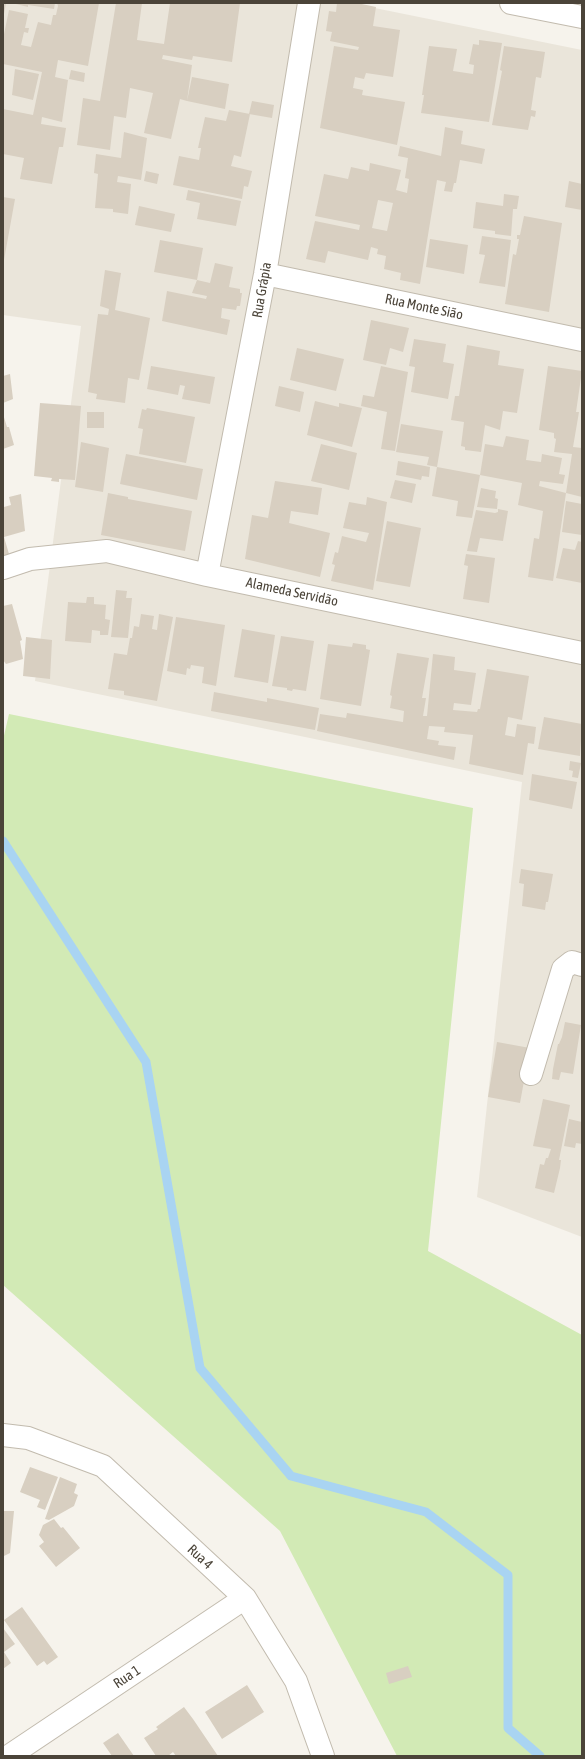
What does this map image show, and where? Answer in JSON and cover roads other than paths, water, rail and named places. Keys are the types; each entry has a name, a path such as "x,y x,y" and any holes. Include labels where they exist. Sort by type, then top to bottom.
{"street":[{"name":"Rua Grápia","path":"207,575 265,274 309,3"},
{"path":"512,3 582,17"},
{"name":"Rua Monte Sião","path":"265,274 582,340"},
{"name":"Alameda Servidão","path":"3,568 30,559 107,551 207,575 582,653"},
{"path":"531,1074 563,969 572,962 582,964"},
{"name":"Rua 4","path":"3,1435 28,1438 103,1466 245,1598 296,1681 323,1756"},
{"name":"Rua 1","path":"9,1756 245,1598"}],"waterway":[{"path":"3,841 146,1062 200,1368 291,1476 426,1512 508,1575 508,1728 540,1756"}]}
